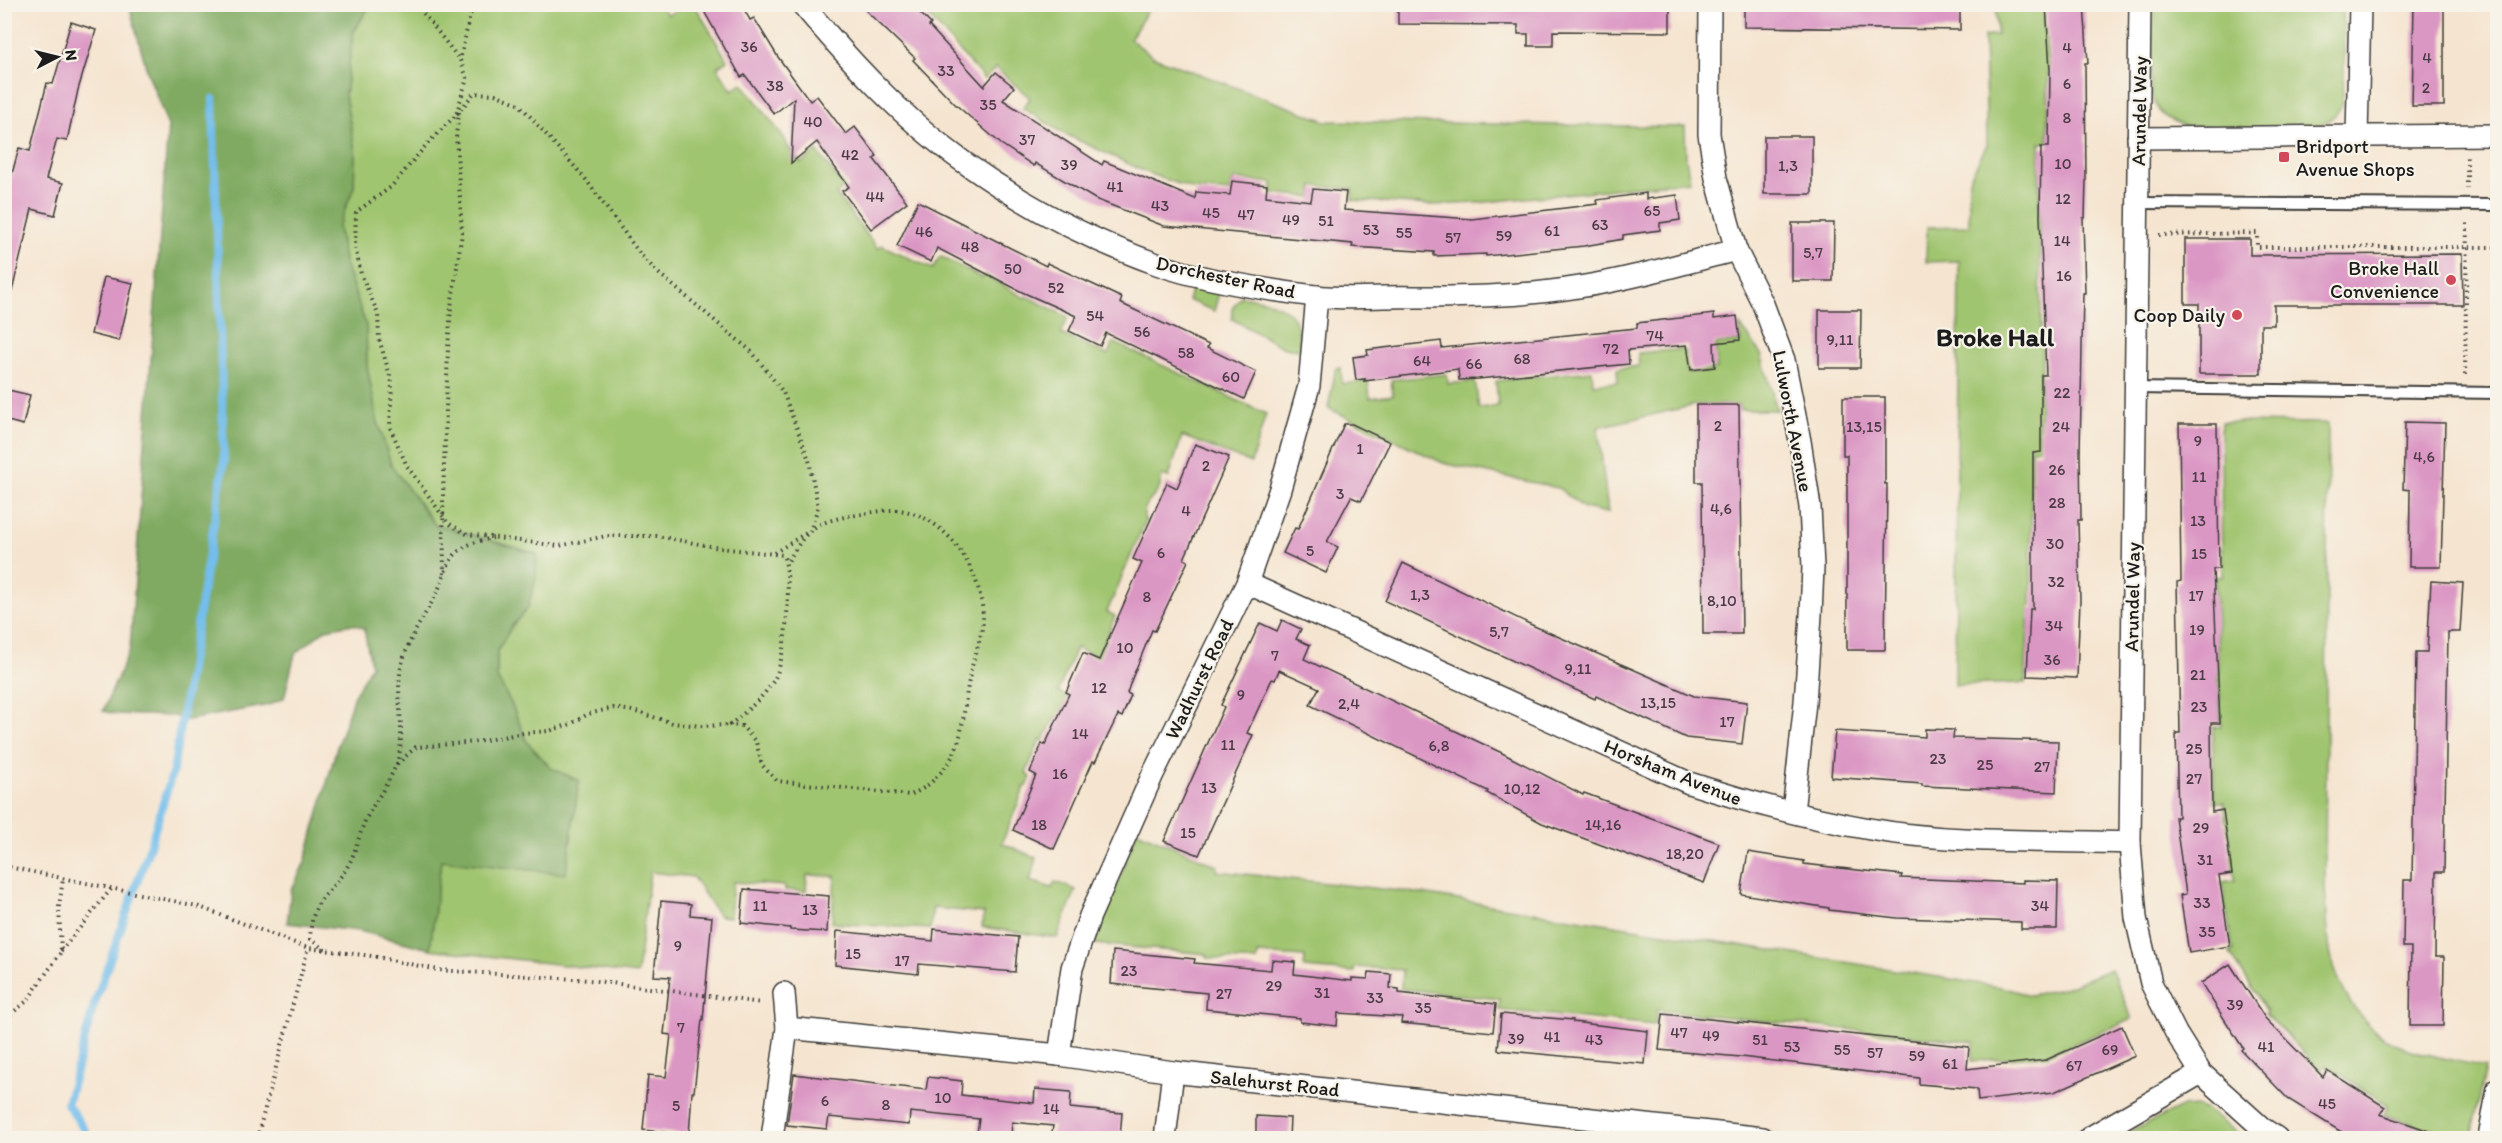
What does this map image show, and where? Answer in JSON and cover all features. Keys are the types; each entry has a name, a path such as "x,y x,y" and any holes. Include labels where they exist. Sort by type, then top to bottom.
{"street":[{"name":"Dorchester Road","path":"802,4 829,37 914,123 964,163 1020,199 1102,242 1160,265 1217,279 1317,296 1475,297 1577,287 1638,276 1736,250"},
{"name":"Lulworth Avenue","path":"1710,4 1709,134 1716,178 1736,250 1763,304 1784,360 1810,507 1813,567 1811,615 1805,702 1793,812"},
{"name":"Arundel Way","path":"2140,4 2130,843 2136,918 2151,983 2176,1033 2201,1073 2262,1128 2277,1138"},
{"path":"2357,137 2360,4"},
{"path":"2138,138 2498,135"},
{"name":"Wadhurst Road","path":"1059,1055 1072,968 1090,916 1153,774 1247,583 1280,489 1309,386 1317,296"},
{"name":"Horsham Avenue","path":"1247,583 1689,783 1749,803 1871,830 1958,838 2130,843"},
{"path":"772,1138 787,1028 784,999"},
{"name":"Salehurst Road","path":"787,1028 1059,1055 1173,1072 1763,1138"},
{"path":"1166,1138 1173,1072"},
{"path":"2089,1138 2201,1073"},
{"path":"2490,1138 2498,1088"}],"lane":[{"path":"2137,203 2498,205"},
{"path":"2134,388 2498,393"}],"path":[{"path":"416,4 460,60 467,78 458,113 456,135 462,233 451,306 443,516 444,574"},
{"path":"460,60 472,7 483,4"},
{"path":"730,725 756,703 775,678 783,650 787,563 783,555 720,548 657,536 606,536 558,546 467,534 448,523 407,466 390,428 392,382 379,339 378,314 362,274 355,247 356,212 391,187 474,93 495,94 519,105 584,177 640,254 657,272 752,352 783,392 809,460 818,507 813,527 787,563"},
{"path":"2465,393 2468,136"},
{"path":"2137,236 2257,233 2257,247 2498,247"},
{"path":"326,951 310,939 311,918 319,900 350,864 365,822 397,764 416,747 477,742 549,731 571,724 588,714 614,708 673,723 742,726 756,742 762,765 777,780 909,795 919,792 931,782 946,764 958,744 971,667 983,621 981,596 975,574 947,535 929,521 908,511 883,510 834,519 773,554"},
{"path":"397,764 400,745 400,674 414,634 444,574 459,551 480,540 501,537"},
{"path":"4,866 197,906 308,948 372,956 438,969 589,980 784,999"},
{"path":"61,952 59,907 63,879"},
{"path":"4,1024 6,1018 27,1001 61,952 112,888"},
{"path":"257,1138 308,948"}],"green space":[{"path":"660,4 667,15 686,5 695,5 727,60 717,67 732,90 742,83 801,163 817,151 844,187 836,194 878,249 881,245 933,269 940,256 1068,317 1061,334 1108,355 1113,342 1266,414 1251,463 1182,436 1169,477 1162,475 1159,489 1145,509 1144,519 1146,520 1107,612 1115,616 1098,657 1076,648 1058,692 1070,698 1058,721 1054,719 1043,741 1040,740 1026,773 1031,777 1025,786 1002,843 1036,858 1030,881 1052,888 1055,882 1076,890 1057,938 982,927 984,913 933,908 930,929 832,923 835,876 807,875 806,891 785,890 785,886 733,882 730,917 719,916 693,877 650,872 637,974 430,949 441,860 551,768 527,742 511,703 497,678 497,651 512,626 528,607 537,554 434,524 391,465 377,419 367,366 366,326 344,261 338,226 354,187 355,151 345,95 353,33 370,5"},
{"path":"929,4 1151,5 1130,39 1154,57 1326,121 1685,127 1686,159 1690,181 1477,203 1430,205 1352,200 1353,189 1313,186 1312,197 1272,193 1273,183 1235,179 1230,192 1193,189 1150,174 1063,133 1023,108 1030,98 996,68 984,79 924,11"},
{"path":"129,5 370,5 353,33 345,95 355,151 354,187 338,227 344,261 366,326 367,366 377,419 391,465 434,524 537,554 536,578 528,608 512,626 497,651 497,678 511,703 527,742 551,768 579,781 566,874 441,860 430,949 359,931 287,923 291,891 305,862 336,750 354,695 371,666 364,628 353,624 326,629 295,654 284,698 269,705 188,720 173,716 116,714 103,711 130,649 168,126 147,71"},
{"path":"1996,5 2043,5 2048,68 2048,142 2040,143 2039,172 2042,371 2040,372 2039,448 2031,449 2031,606 2029,606 2025,683 1955,685 1959,261 1926,262 1927,227 1969,226 1969,180 1987,144 1984,37 1997,35"},
{"path":"2153,5 2343,5 2344,73 2342,100 2338,112 2315,128 2185,126 2173,121 2159,111 2151,94"},
{"path":"1193,286 1219,293 1214,311 1188,300"},
{"path":"1241,296 1276,304 1292,316 1297,325 1299,350 1284,348 1232,319 1232,309"},
{"path":"1740,325 1761,354 1777,410 1739,410 1739,405 1696,405 1598,427 1608,513 1584,508 1558,488 1443,463 1328,408 1336,368 1341,368 1342,384 1368,381 1370,398 1393,395 1391,380 1447,374 1448,384 1475,381 1479,408 1498,406 1496,381 1592,371 1593,384 1618,382 1617,369 1639,366 1638,353 1684,349 1688,373 1717,369 1716,345 1741,341"},
{"path":"2221,422 2328,423 2325,889 2332,961 2354,1008 2378,1033 2408,1049 2485,1067 2471,1138 2459,1138 2384,1115 2388,1105 2326,1065 2321,1071 2265,1013 2267,1011 2229,952 2233,951 2222,882 2235,880 2224,802 2214,802 2213,727 2221,727 2215,577 2222,577"},
{"path":"1137,831 1218,866 1217,871 1409,892 2000,987 2030,995 2062,989 2111,969 2132,1019 2047,1055 1972,1061 1974,1042 1657,1010 1655,1025 1499,1010 1500,999 1401,989 1402,970 1355,967 1354,972 1304,968 1305,957 1258,954 1257,961 1207,958 1207,954 1095,944"},
{"path":"2196,1106 2206,1110 2244,1138 2117,1138 2181,1107"}],"building":[{"path":"700,4 741,4 750,20 754,18 778,57 810,101 817,96 846,134 855,127 877,156 874,159 907,202 871,229 842,191 849,187 817,142 791,163 794,98 774,114 745,75 741,77"},
{"path":"859,4 911,4 984,86 996,72 1014,87 1003,100 1102,165 1104,161 1195,199 1196,192 1230,195 1232,181 1267,185 1266,196 1311,201 1313,189 1346,192 1344,210 1472,219 1598,204 1597,200 1646,193 1646,199 1677,195 1680,220 1660,223 1660,230 1623,235 1623,239 1584,246 1486,256 1486,254 1434,256 1434,252 1352,247 1353,244 1164,226 1095,199 1035,163 1034,166 1001,144 955,104 913,60 915,58"},
{"path":"1398,4 1670,4 1670,32 1553,31 1553,46 1528,46 1528,34 1518,34 1518,25 1398,24"},
{"path":"1744,4 1960,4 1960,30 1744,27"},
{"path":"2046,4 2084,4 2088,63 2085,63 2086,180 2085,218 2083,218 2085,293 2083,293 2080,453 2081,520 2078,520 2080,600 2077,678 2027,676 2030,609 2033,609 2033,453 2041,452 2041,375 2046,375 2040,217 2041,147 2049,147 2050,70"},
{"path":"2414,4 2444,4 2444,106 2412,106"},
{"path":"71,22 96,30 78,90 67,141 57,139 46,179 63,183 55,215 32,209 12,291 4,290 4,203 19,148 30,151 47,83 53,84"},
{"path":"1764,136 1812,136 1812,194 1764,194"},
{"path":"918,201 1046,266 1047,263 1122,298 1120,303 1209,345 1207,348 1256,372 1244,399 1106,333 1100,346 1069,331 1076,316 1022,292 937,248 931,262 897,246"},
{"path":"1792,223 1834,223 1833,281 1792,281"},
{"path":"2185,239 2250,239 2250,255 2462,254 2463,305 2274,305 2274,325 2261,325 2261,374 2199,374 2199,304 2185,304"},
{"path":"104,277 133,283 119,341 91,334"},
{"path":"1819,310 1861,310 1860,368 1819,368"},
{"path":"1714,314 1714,319 1737,316 1740,340 1714,343 1715,367 1691,370 1687,345 1628,350 1629,364 1478,379 1459,380 1458,369 1364,381 1365,379 1356,380 1353,357 1368,355 1367,350 1441,341 1442,348 1637,328 1637,323"},
{"path":"4,389 30,395 23,425 4,420"},
{"path":"1843,397 1885,397 1885,484 1887,484 1885,650 1847,650 1847,455 1843,455"},
{"path":"1696,405 1739,405 1742,634 1703,634 1702,482 1696,482"},
{"path":"2405,422 2445,423 2441,567 2409,567 2410,490 2403,489"},
{"path":"1344,424 1352,424 1390,442 1361,501 1351,497 1327,542 1338,547 1326,573 1283,553 1295,528 1298,529"},
{"path":"2179,424 2217,424 2219,569 2213,569 2220,723 2211,723 2212,812 2223,810 2232,874 2219,876 2230,946 2189,953 2180,895 2186,894 2175,817 2178,817 2176,733 2180,733 2177,582 2181,581"},
{"path":"1195,444 1229,457 1184,559 1188,561 1155,631 1152,630 1131,681 1127,693 1131,695 1122,717 1118,715 1095,762 1093,761 1054,849 1013,830 1036,775 1030,772 1069,694 1066,692 1083,653 1099,660 1142,563 1133,559 1167,483 1177,488"},
{"path":"1403,563 1534,626 1694,696 1747,702 1742,744 1686,738 1596,696 1595,699 1385,601"},
{"path":"2431,581 2463,583 2460,632 2448,632 2444,872 2436,872 2435,957 2444,957 2443,1026 2410,1026 2411,947 2403,947 2404,880 2412,880 2416,652 2427,652"},
{"path":"1282,620 1301,629 1296,639 1310,645 1304,659 1502,753 1583,795 1584,793 1719,843 1704,883 1542,823 1487,793 1488,791 1310,705 1319,688 1279,670 1275,680 1272,679 1247,733 1253,735 1199,855 1164,841 1224,707 1221,705 1260,623 1277,631"},
{"path":"1925,729 1954,730 1953,738 2058,741 2056,792 1922,786 1922,784 1831,777 1835,731 1925,737"},
{"path":"1748,852 1804,861 1804,864 1902,875 1901,878 2023,883 2023,880 2058,881 2057,929 2021,929 2021,922 1897,918 1829,910 1829,908 1741,894"},
{"path":"744,889 829,896 827,932 790,930 790,928 741,923"},
{"path":"661,901 691,904 690,915 712,917 703,1020 694,1092 692,1092 689,1135 643,1130 648,1075 666,1077 671,1035 664,1034 670,977 654,976"},
{"path":"934,929 1018,937 1015,972 919,964 918,974 835,965 837,931 933,941"},
{"path":"1113,951 1195,959 1194,963 1271,970 1272,960 1295,962 1294,974 1352,981 1352,978 1368,979 1369,972 1391,974 1390,988 1399,989 1399,993 1496,1004 1493,1032 1401,1023 1402,1017 1338,1013 1337,1026 1300,1022 1300,1018 1206,1009 1207,993 1111,984"},
{"path":"2230,964 2265,1018 2323,1077 2327,1070 2385,1107 2380,1114 2441,1135 2440,1138 2351,1138 2288,1099 2241,1050 2243,1048 2201,983"},
{"path":"1501,1014 1573,1020 1573,1022 1648,1031 1645,1064 1498,1050"},
{"path":"1663,1014 1969,1047 1967,1069 2046,1060 2122,1026 2135,1056 2054,1092 1978,1101 1977,1089 1919,1084 1919,1078 1741,1057 1659,1050"},
{"path":"794,1074 926,1090 928,1077 962,1081 961,1095 1034,1103 1035,1089 1071,1092 1070,1108 1122,1113 1120,1138 1051,1138 1053,1126 1012,1122 1011,1137 977,1133 979,1119 910,1112 909,1125 829,1117 827,1129 787,1125"},
{"path":"1256,1116 1290,1118 1289,1138 1256,1138"}],"waterway":[{"path":"90,1138 67,1104 94,1005 148,852 173,771 224,462 213,99"}],"place":[{"name":"Bridport Avenue Shops","path":"2284,157"},
{"name":"Broke Hall Convenience","path":"2451,280"},
{"name":"Coop Daily","path":"2237,315"}],"district":[{"name":"Broke Hall","path":"1995,337"}]}
